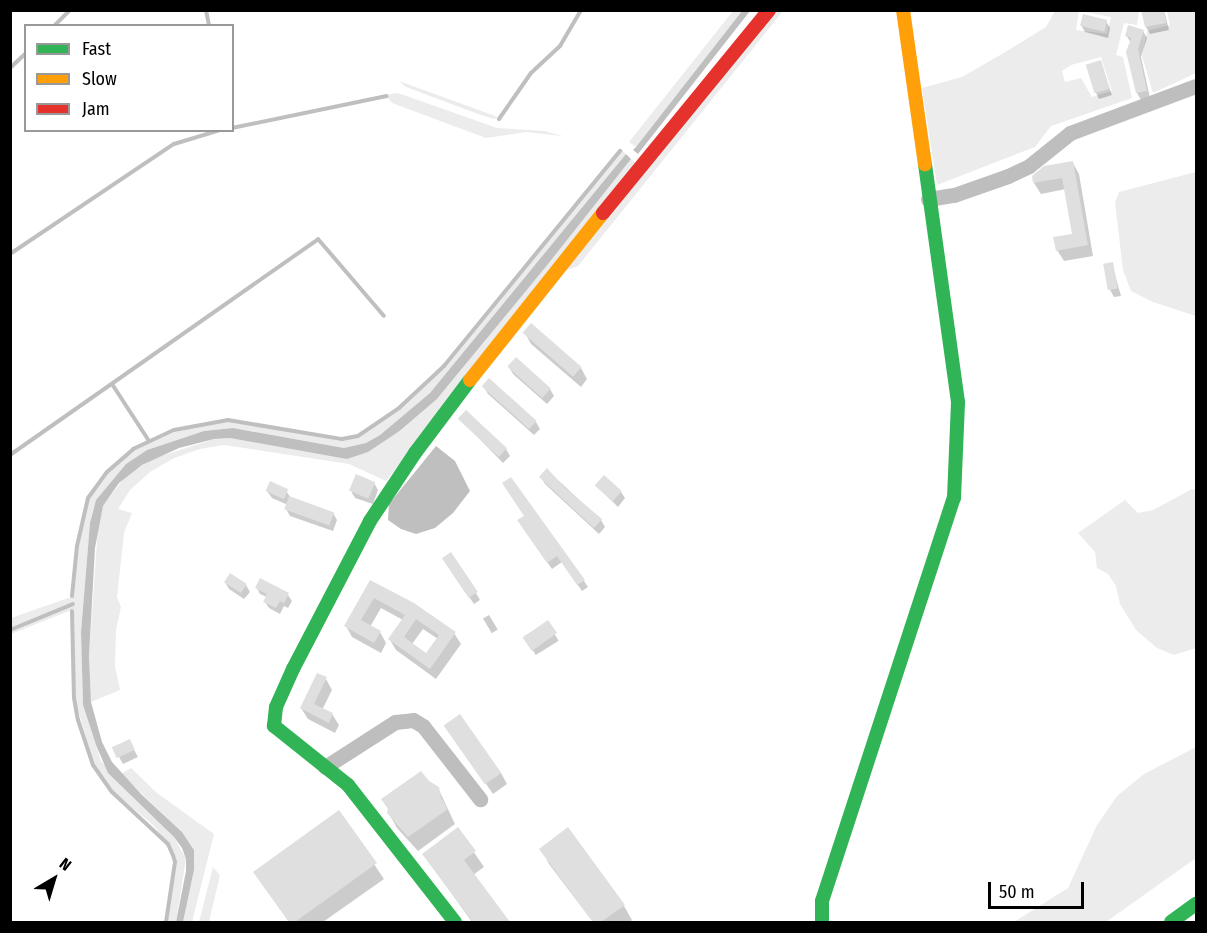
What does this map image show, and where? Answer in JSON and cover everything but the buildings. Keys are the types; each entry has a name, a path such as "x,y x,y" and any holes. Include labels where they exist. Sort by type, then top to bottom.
{"main road":[{"path":"455,922 348,785 274,726 276,707 297,660 370,520 415,453 515,321 769,10"},
{"path":"822,922 826,890 954,498 958,402 903,10"},
{"path":"1171,922 1197,904"}],"street":[{"path":"928,199 954,195 1008,176 1029,165 1070,133 1197,86"},
{"path":"325,766 395,722 413,720 423,726 480,799"}],"shaded area":[{"path":"733,11 742,11 636,147 629,142"},
{"path":"742,11 750,11 638,154 633,150"},
{"path":"775,11 783,11 578,266 562,272"},
{"path":"1055,11 1079,11 1076,30 1107,34 1111,17 1080,11 1139,11 1137,25 1124,23 1116,55 1123,57 1132,98 1051,126 1035,147 937,185 922,88 962,77 1046,27","holes":["1101,57 1112,91 1092,97 1081,78 1065,82 1062,71 1071,65"]},
{"path":"1167,11 1195,11 1196,73 1153,93 1142,56 1147,31 1170,25"},
{"path":"399,81 498,117 494,119 478,114 406,87"},
{"path":"398,93 497,128 544,131 563,136 526,132 486,138 392,103 388,98 390,94"},
{"path":"622,150 626,154 470,348 430,393 380,435 366,443 344,448 233,428 204,431 147,450 126,464 96,500 90,523 81,632 83,705 101,761 174,837 186,859 176,922 168,922 176,866 175,853 153,825 115,793 94,765 76,703 72,654 74,609 11,634 11,618 74,596 78,548 89,498 108,473 134,450 175,432 220,422 236,422 342,440 359,438 400,409 446,367"},
{"path":"626,154 631,159 548,264 437,399 401,430 368,452 347,459 230,438 214,439 179,448 142,465 119,483 103,506 95,548 89,656 91,702 102,742 112,762 141,794 182,832 194,850 194,870 183,922 176,922 186,871 186,859 182,848 174,837 108,773 83,705 81,632 90,523 96,500 126,464 147,450 204,431 233,428 344,448 366,443 380,435 430,393"},
{"path":"631,159 638,165 386,481 349,464 224,445 200,449 174,458 150,472 130,490 118,509 132,513 124,533 117,597 121,607 116,630 115,666 120,690 91,702 89,656 98,527 103,506 128,473 158,457 214,439 230,438 347,458 402,430 437,399 454,379"},
{"path":"1196,172 1196,316 1153,302 1131,291 1123,270 1115,202 1119,192"},
{"path":"436,446 455,461 470,491 453,513 435,528 416,534 401,529 388,520 389,504"},
{"path":"1192,489 1196,490 1196,648 1174,655 1157,648 1136,630 1120,604 1116,586 1108,574 1097,568 1095,552 1078,533 1125,500 1138,513 1153,510"},
{"path":"1196,747 1196,858 1106,922 1014,922 1068,888 1097,825 1117,796 1144,774"},
{"path":"131,768 157,793 214,834 192,922 183,922 194,870 194,850 182,832 121,774"},
{"path":"213,867 220,875 209,922 199,922"}],"waterway":[{"path":"56,24 70,10"},
{"path":"206,10 209,24"},
{"path":"499,119 531,73 560,46 581,10"},
{"path":"10,68 24,55"},
{"path":"234,128 387,96"},
{"path":"10,254 174,144 213,132"},
{"path":"72,596 77,546 88,498 107,472 133,449 174,430 228,420 342,439 358,436 399,408 444,366 620,151"},
{"path":"10,455 318,239 384,316"},
{"path":"112,384 149,441"},
{"path":"10,630 73,604"},
{"path":"72,611 74,698 78,720 93,765 112,792 168,844 173,855 175,862 166,922"}],"traffic: fast":[{"path":"822,922 822,901 954,498 958,402 925,164"},
{"path":"455,922 348,785 274,726 276,707 293,669 370,521 415,453 470,380"},
{"path":"1171,922 1196,904"}],"traffic: slow":[{"path":"903,10 925,164"},
{"path":"470,380 603,213"}],"traffic: jam":[{"path":"603,213 769,10"}]}
